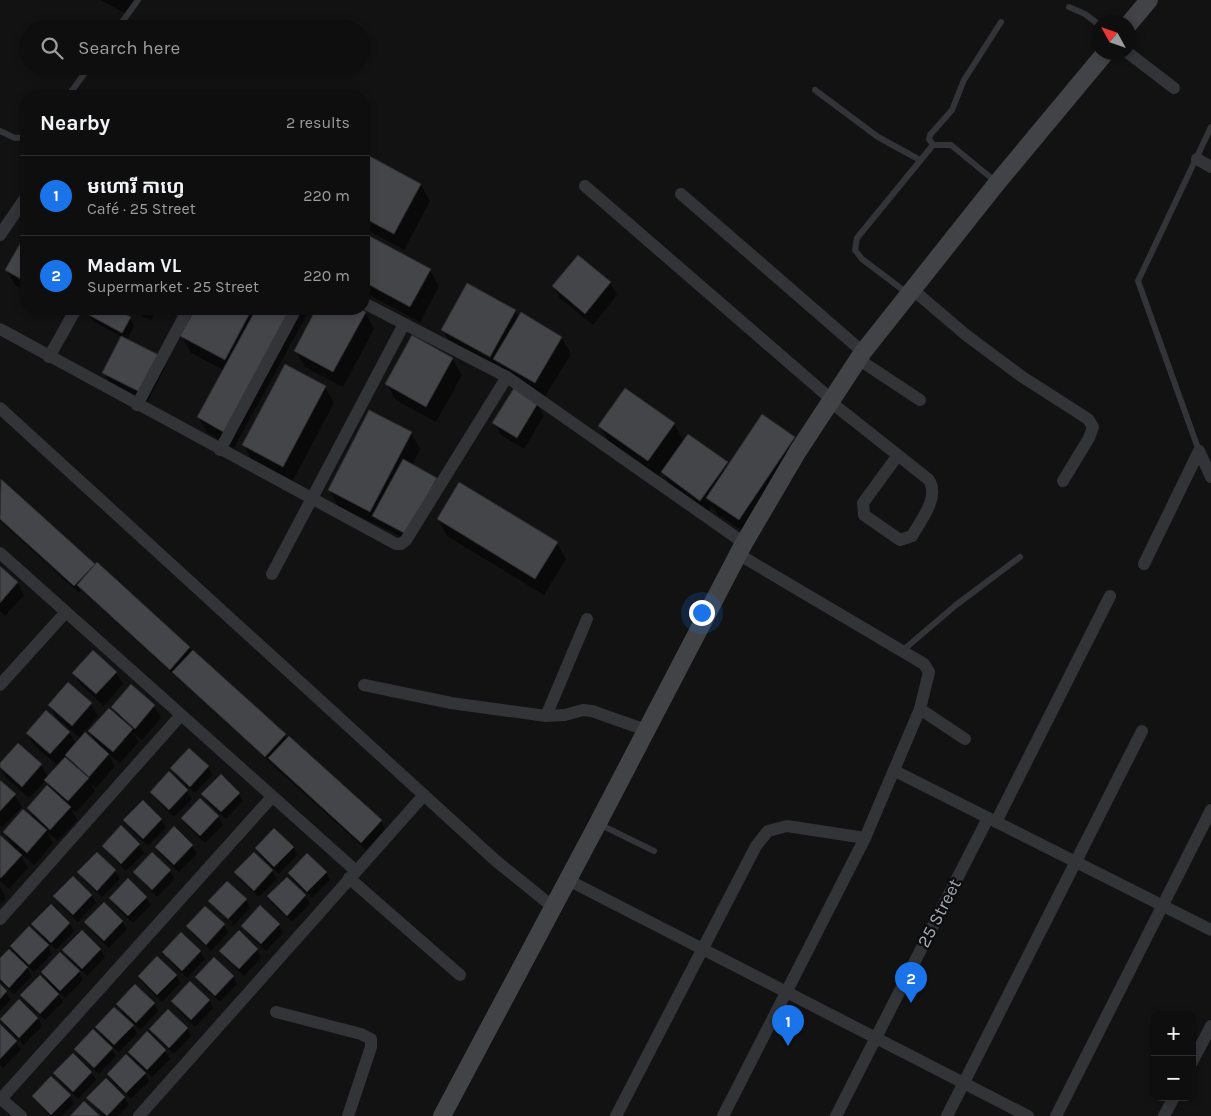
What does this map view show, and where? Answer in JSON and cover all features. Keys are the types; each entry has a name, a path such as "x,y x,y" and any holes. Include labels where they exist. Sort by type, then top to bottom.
{"street":[{"path":"1136,15 1149,0"},
{"path":"1136,59 1174,88"},
{"path":"442,1116 568,880 741,548 831,400 861,355 910,291 1099,60"},
{"path":"1197,159 1211,167"},
{"path":"585,186 837,407 898,455 932,484 932,500 912,536 900,540 864,515 862,510 863,503 898,455"},
{"path":"681,194 861,355 920,400"},
{"path":"0,234 20,206"},
{"path":"910,291 1021,376 1088,419 1093,427 1089,438 1063,481"},
{"path":"370,306 508,377 741,548 924,664 929,672 920,709 865,838 722,1116"},
{"path":"49,358 73,315"},
{"path":"137,405 185,315"},
{"path":"220,450 293,315"},
{"path":"272,574 404,324"},
{"path":"0,329 49,358 396,544 401,544 406,540 508,377"},
{"path":"0,408 523,885 553,907"},
{"path":"1199,451 1211,477"},
{"path":"1144,564 1199,451"},
{"path":"0,553 272,797 460,975"},
{"name":"25 Street","path":"836,1116 1110,596"},
{"path":"0,685 66,612"},
{"path":"546,716 587,619"},
{"path":"364,685 451,703 546,716 565,715 583,710 646,730"},
{"path":"920,709 965,739"},
{"path":"0,918 181,715"},
{"path":"947,1116 1142,731"},
{"path":"895,771 1211,930"},
{"path":"139,1116 424,795"},
{"path":"21,1116 0,1099 272,797"},
{"path":"1056,1116 1211,810"},
{"path":"616,1116 756,846 768,831 787,826 865,838"},
{"path":"568,880 1028,1116"},
{"path":"276,1012 361,1034 371,1039 371,1048 348,1116"},
{"path":"1195,1056 1211,1026"},
{"path":"1164,1116 1172,1101"}],"lane":[{"path":"124,20 138,0"},
{"path":"1069,7 1091,19"},
{"path":"933,145 929,139 930,135 952,110 964,80 1001,22"},
{"path":"72,90 83,75"},
{"path":"815,90 878,136 920,160"},
{"path":"1199,451 1138,281 1211,127"},
{"path":"0,131 15,138 20,138"},
{"path":"910,291 862,259 855,250 857,238 933,145 951,145 997,183"},
{"path":"902,650 956,605 1020,557"},
{"path":"598,823 654,851"}],"building":[{"path":"370,156 421,184 394,234 370,221"},
{"path":"370,236 431,269 410,307 370,285"},
{"path":"20,244 20,279 5,270"},
{"path":"578,255 611,282 585,314 552,286"},
{"path":"467,283 516,310 490,357 441,330"},
{"path":"521,312 562,337 535,383 493,359"},
{"path":"89,315 127,315 131,317 122,333"},
{"path":"192,315 249,315 225,360 180,336"},
{"path":"253,315 289,315 225,433 197,417"},
{"path":"313,315 364,315 333,372 294,351"},
{"path":"412,335 453,358 426,407 385,384"},
{"path":"121,336 159,355 140,392 102,373"},
{"path":"285,364 326,386 283,467 242,445"},
{"path":"514,388 538,403 517,438 492,423"},
{"path":"625,388 675,423 648,461 598,426"},
{"path":"369,410 412,432 370,512 328,490"},
{"path":"762,414 795,437 739,520 706,498"},
{"path":"688,434 728,462 700,501 661,472"},
{"path":"403,459 437,478 406,534 372,516"},
{"path":"1,479 95,564 74,586 0,519"},
{"path":"459,482 558,542 535,579 437,519"},
{"path":"97,562 190,647 170,670 77,585"},
{"path":"0,566 18,582 0,603"},
{"path":"93,650 117,672 96,694 72,673"},
{"path":"193,650 286,734 265,757 172,672"},
{"path":"68,682 92,703 72,726 48,705"},
{"path":"131,684 155,705 135,729 111,707"},
{"path":"109,708 133,729 113,752 88,731"},
{"path":"46,710 70,732 50,754 26,733"},
{"path":"85,732 109,754 89,777 65,755"},
{"path":"289,736 382,820 361,843 268,758"},
{"path":"18,743 42,764 22,787 0,767 0,763"},
{"path":"189,748 209,766 190,787 170,768"},
{"path":"65,757 89,778 68,801 44,780"},
{"path":"169,771 188,790 169,810 150,792"},
{"path":"221,774 240,793 221,812 201,794"},
{"path":"0,780 16,794 0,811"},
{"path":"47,785 71,807 50,830 27,808"},
{"path":"200,798 219,816 200,836 181,818"},
{"path":"143,800 162,819 143,839 123,820"},
{"path":"23,809 47,830 27,853 3,832"},
{"path":"121,825 140,844 121,864 102,846"},
{"path":"174,826 193,845 174,865 155,847"},
{"path":"274,828 294,847 274,867 255,848"},
{"path":"0,835 22,855 1,878 0,877"},
{"path":"97,852 116,870 97,891 77,872"},
{"path":"152,852 171,870 152,890 133,872"},
{"path":"254,852 273,870 254,891 234,872"},
{"path":"307,853 327,872 307,892 288,873"},
{"path":"73,876 92,895 73,915 53,896"},
{"path":"287,877 306,895 287,916 267,896"},
{"path":"128,878 147,897 128,916 109,898"},
{"path":"227,881 247,899 228,919 208,901"},
{"path":"104,902 123,921 104,941 84,922"},
{"path":"51,904 70,923 51,943 31,924"},
{"path":"260,905 280,924 261,944 241,926"},
{"path":"205,906 225,924 206,945 186,926"},
{"path":"29,926 49,945 29,965 10,946"},
{"path":"82,930 101,949 82,969 62,950"},
{"path":"239,930 258,949 239,969 219,951"},
{"path":"181,932 201,951 182,971 162,952"},
{"path":"9,949 28,967 9,988 0,979 0,958"},
{"path":"60,952 80,971 60,991 41,972"},
{"path":"157,956 177,975 157,995 138,976"},
{"path":"214,957 234,976 215,996 195,977"},
{"path":"40,975 59,994 40,1014 20,995"},
{"path":"190,981 210,1000 191,1020 171,1001"},
{"path":"0,984 7,991 0,999"},
{"path":"135,984 155,1003 136,1023 116,1004"},
{"path":"19,999 38,1018 19,1038 0,1019"},
{"path":"114,1007 134,1025 114,1045 95,1027"},
{"path":"168,1009 188,1028 169,1048 149,1029"},
{"path":"0,1024 17,1041 0,1059"},
{"path":"93,1029 113,1048 94,1068 74,1049"},
{"path":"147,1031 166,1050 147,1070 128,1052"},
{"path":"73,1053 92,1072 73,1092 53,1073"},
{"path":"126,1054 146,1073 126,1093 107,1074"},
{"path":"51,1076 71,1095 51,1115 32,1096"},
{"path":"106,1078 125,1097 107,1116 86,1098"},
{"path":"84,1101 100,1116 70,1116"}],"place":[{"name":"Madam VL","path":"911,1003"},
{"name":"មហោរី កាហ្វេ","path":"788,1046"}]}
